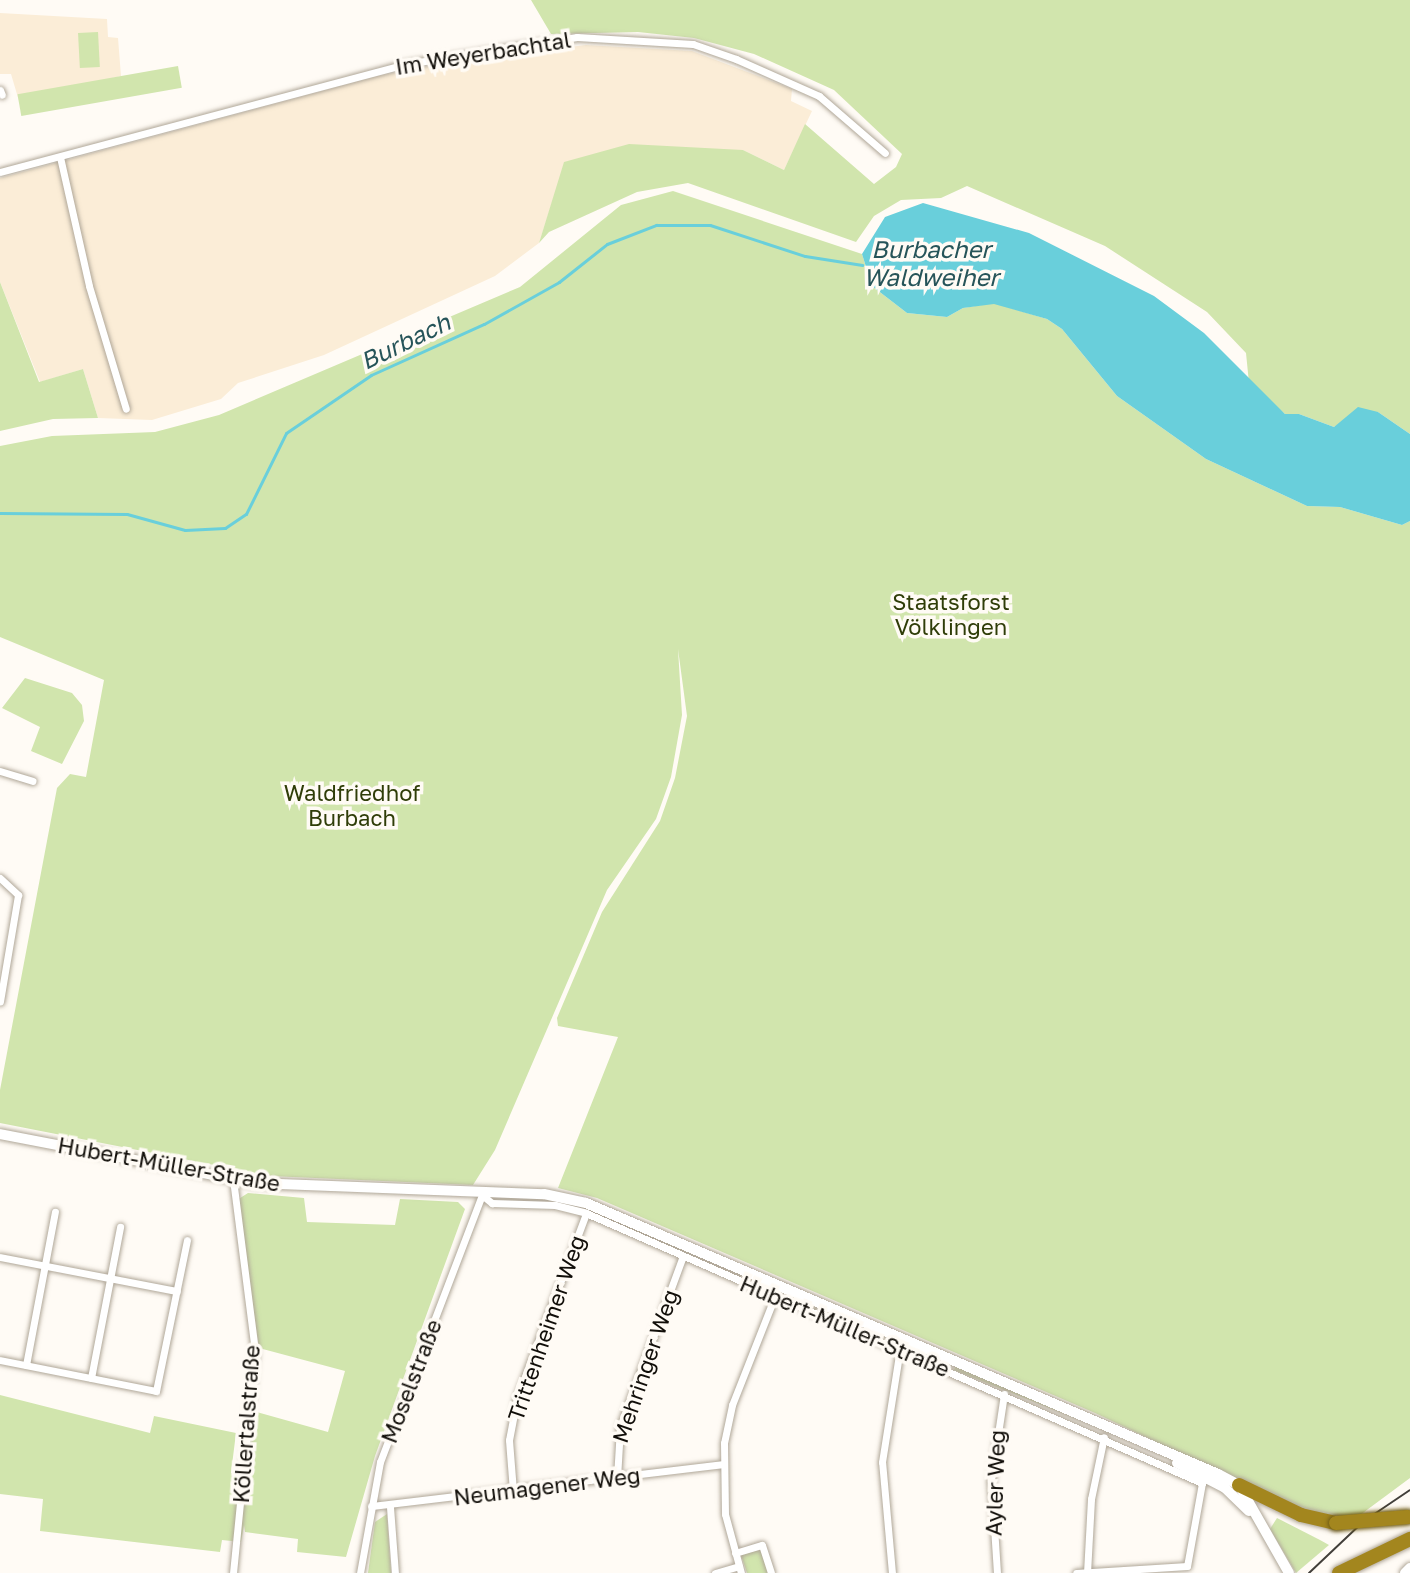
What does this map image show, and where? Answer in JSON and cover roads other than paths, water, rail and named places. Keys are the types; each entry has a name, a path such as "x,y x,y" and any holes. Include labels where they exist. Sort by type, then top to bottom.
{"highway":[{"path":"1239,1485 1291,1512 1336,1523 1409,1517"},
{"path":"1339,1573 1410,1539"},
{"path":"1358,1573 1410,1548"}],"main road":[{"name":"Hubert-Müller-Straße","path":"0,1134 233,1180 482,1195 557,1196 595,1207 1239,1485 1288,1571"},
{"name":"Hubert-Müller-Straße","path":"1148,1446 1237,1498 1263,1528"},
{"path":"1405,1573 1410,1568"}],"street":[{"name":"Im Weyerbachtal","path":"0,172 406,64 577,37 693,44 736,59 819,96 885,153"},
{"path":"60,157 89,286 126,409"},
{"path":"0,771 33,781"},
{"path":"0,878 18,895 0,1001"},
{"name":"Köllertalstraße","path":"233,1180 255,1351 233,1573"},
{"name":"Hubert-Müller-Straße","path":"482,1195 492,1203 555,1205 586,1213 1203,1480"},
{"name":"Moselstraße","path":"360,1573 380,1462 482,1195"},
{"path":"26,1365 55,1212"},
{"name":"Trittenheimer Weg","path":"513,1491 509,1440 517,1398 586,1213"},
{"path":"91,1378 120,1227"},
{"path":"0,1360 156,1391 187,1240"},
{"name":"Mehringer Weg","path":"617,1478 620,1427 683,1256"},
{"path":"0,1257 177,1291"},
{"path":"715,1573 740,1570 725,1514 722,1464 732,1405 775,1296"},
{"path":"892,1573 882,1462 900,1348"},
{"name":"Ayler Weg","path":"997,1573 991,1480 1004,1394"},
{"path":"1087,1572 1091,1499 1104,1437"},
{"name":"Neumagener Weg","path":"371,1506 390,1507 722,1464"},
{"path":"1076,1573 1187,1566 1203,1480"},
{"path":"390,1507 395,1573"},
{"path":"735,1553 762,1545 771,1573"}],"water":[{"name":"Burbacher Waldweiher","path":"923,203 1029,233 1154,296 1204,333 1285,414 1299,414 1334,427 1358,407 1378,412 1410,434 1410,521 1402,525 1340,507 1307,506 1206,459 1117,396 1062,329 1047,319 994,304 963,308 947,317 907,313 872,286 862,254 885,217"}],"waterway":[{"name":"Burbach","path":"0,513 127,514 185,530 225,528 246,514 286,433 371,375 484,324 559,282 607,244 656,225 710,225 805,256 862,265"}],"tram line":[{"path":"1309,1573 1364,1521 1410,1490"}],"park label":[{"name":"Staatsforst Völklingen","path":"951,614"},
{"name":"Waldfriedhof Burbach","path":"352,804"}]}
